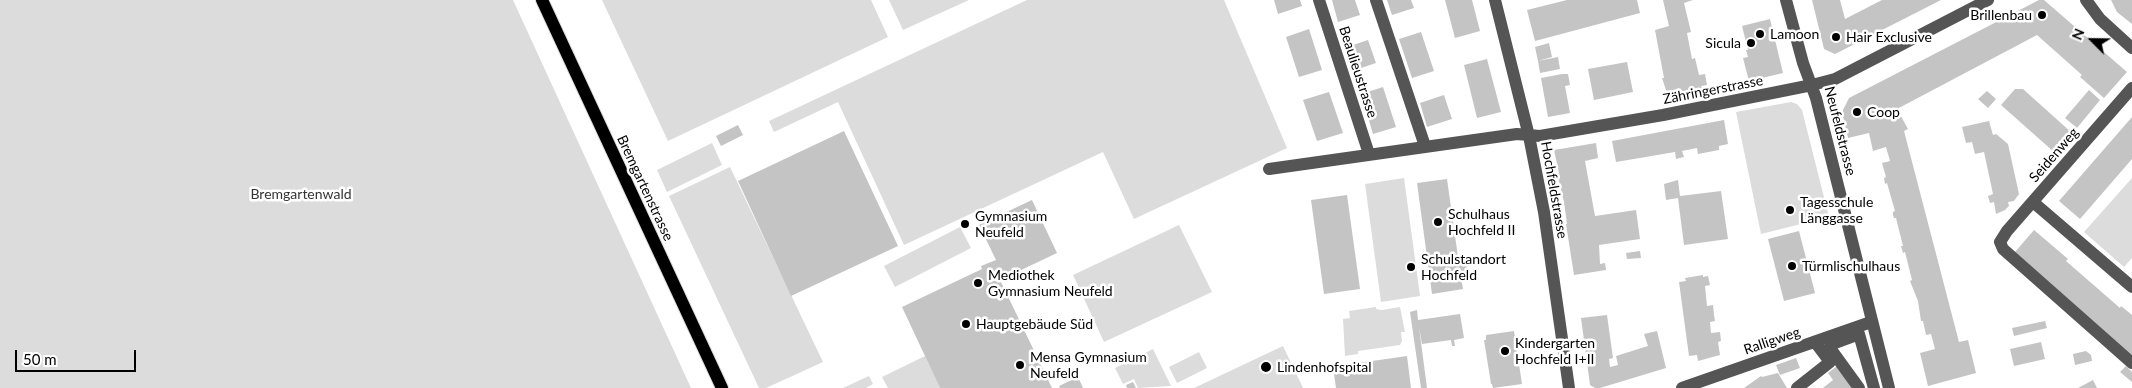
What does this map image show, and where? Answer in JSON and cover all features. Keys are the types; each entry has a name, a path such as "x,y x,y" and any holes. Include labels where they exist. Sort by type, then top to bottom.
{"main road":[{"name":"Bremgartenstrasse","path":"542,0 722,388"}],"street":[{"name":"Beaulieustrasse","path":"1319,0 1369,154"},
{"path":"1376,0 1425,146"},
{"name":"Hochfeldstrasse","path":"1495,0 1529,136 1544,212 1569,388"},
{"name":"Neufeldstrasse","path":"1786,0 1803,63 1812,85 1889,388"},
{"name":"Zähringerstrasse","path":"1269,169 1516,134 1540,136 1663,115 1812,85 1835,79 1988,0"},
{"path":"2086,0 2100,19 2132,48"},
{"name":"Seidenweg","path":"2132,88 2000,242 2003,249 2132,363"},
{"path":"2034,202 2132,287"},
{"name":"Ralligweg","path":"1682,388 1703,385 1871,322"},
{"path":"1859,388 1830,346 1859,334 1874,388"},
{"path":"1797,388 1830,362 1815,342"}],"green space":[{"name":"Bremgartenwald","path":"0,0 513,0 691,388 0,388"},
{"path":"602,0 871,0 888,37 668,141"},
{"path":"889,0 969,0 903,30"},
{"path":"1027,0 1224,0 1287,148 1134,219 1103,152 904,245 838,102 774,132 769,121"},
{"path":"1791,102 1797,104 1802,110 1829,217 1761,234 1736,112"},
{"path":"712,143 722,165 667,192 657,170"},
{"path":"730,167 823,362 766,388 759,388 669,196"},
{"path":"1404,178 1420,296 1381,302 1365,184"},
{"path":"2132,178 2132,258 2124,267 2084,232"},
{"path":"1179,225 1212,292 1104,342 1073,275"},
{"path":"960,227 971,248 895,287 884,266"},
{"path":"1376,307 1376,309 1382,310 1400,307 1405,332 1401,332 1402,341 1400,345 1358,351 1358,354 1345,356 1343,319 1350,318 1349,311"},
{"name":"Lindenhofspital","path":"1283,346 1303,388 1194,388"},
{"path":"1153,349 1171,386 1138,388 1134,379 1123,384 1115,368"},
{"path":"1199,352 1207,368 1177,383 1169,367"},
{"path":"925,356 940,388 888,388 882,377"},
{"path":"869,376 873,384 866,388 843,388"}],"building":[{"path":"1274,0 1300,0 1302,6 1278,14"},
{"path":"1332,0 1355,0 1360,15 1338,22"},
{"path":"1387,0 1411,0 1414,8 1392,15"},
{"path":"1445,0 1472,0 1480,31 1455,38"},
{"path":"1567,0 1637,0 1640,13 1535,41 1527,10"},
{"path":"1663,0 1693,0 1684,3 1691,32 1687,33 1692,59 1695,58 1699,75 1705,74 1707,85 1701,86 1702,89 1668,96 1662,78 1664,78 1655,30 1669,26"},
{"path":"1812,0 1840,0 1845,19 1882,0 1941,0 1835,54 1824,49"},
{"path":"2039,0 2044,0 2127,72 2104,98 2080,77 2082,75 2037,35 1897,109 1908,129 1904,131 1959,342 1968,340 1976,373 1928,386 1920,353 1935,349 1931,334 1926,335 1923,321 1921,321 1918,301 1910,281 1912,280 1905,252 1903,253 1896,218 1893,215 1895,211 1887,183 1885,184 1884,178 1886,177 1882,163 1890,161 1886,147 1873,151 1869,133 1848,138 1842,112 1849,98"},
{"path":"2111,0 2132,0 2132,24 2117,12"},
{"path":"1770,19 1783,73 1749,81 1743,58 1748,57 1746,50 1748,50 1742,26"},
{"path":"1309,29 1322,70 1299,77 1286,37"},
{"path":"1421,32 1434,71 1412,78 1399,39"},
{"path":"1368,40 1376,63 1355,70 1347,47"},
{"path":"1549,43 1552,57 1538,61 1535,47"},
{"path":"1558,57 1560,69 1540,73 1538,61"},
{"path":"1487,59 1501,112 1477,118 1464,65"},
{"path":"1627,62 1633,92 1594,100 1588,69"},
{"path":"1568,74 1570,85 1565,86 1570,113 1548,117 1541,78"},
{"path":"1383,87 1396,127 1373,134 1361,94"},
{"path":"2015,89 2023,89 2072,133 2054,152 2001,105"},
{"path":"2089,90 2100,100 2077,128 2065,118"},
{"path":"1987,91 1996,99 1988,108 1978,99"},
{"path":"1329,92 1343,133 1317,141 1303,100"},
{"path":"1444,95 1452,119 1427,127 1420,103"},
{"path":"2132,117 2132,159 2080,219 2059,201"},
{"path":"1724,120 1728,144 1719,146 1719,150 1698,154 1697,148 1682,151 1684,157 1676,159 1675,152 1616,162 1612,141"},
{"path":"1989,121 1993,135 1996,134 2008,144 2019,194 2014,201 2008,202 2009,206 2005,210 1996,214 1994,202 1990,203 1988,196 1993,194 1984,152 1975,154 1972,142 1966,143 1962,127"},
{"path":"738,125 743,135 721,146 716,136"},
{"path":"844,131 898,246 791,296 738,181"},
{"path":"1596,143 1598,158 1585,161 1595,216 1636,210 1640,239 1599,245 1600,264 1605,263 1606,270 1574,275 1564,202 1554,150"},
{"name":"Schulhaus Hochfeld II","path":"1447,179 1459,264 1466,263 1467,271 1460,272 1463,289 1432,294 1417,183"},
{"path":"1678,180 1680,196 1721,191 1728,239 1684,245 1678,198 1666,200 1664,184"},
{"path":"1347,195 1360,289 1324,294 1311,200"},
{"name":"Hauptgebäude Süd","path":"1032,200 1057,253 1000,280 1052,388 940,388 902,307 982,269 981,266 996,260 979,225"},
{"path":"2034,230 2120,308 2121,306 2132,315 2132,355 2015,252"},
{"name":"Türmlischulhaus","path":"1799,231 1815,293 1784,301 1768,239"},
{"path":"1640,251 1641,258 1627,259 1626,253"},
{"path":"1703,275 1703,277 1708,276 1710,285 1705,286 1707,306 1713,305 1715,321 1710,322 1711,333 1720,332 1721,341 1718,342 1720,355 1698,361 1697,355 1689,356 1679,282 1686,281 1685,278"},
{"path":"1417,310 1418,320 1460,314 1464,338 1454,340 1455,346 1452,346 1451,340 1422,344 1419,327 1427,388 1421,388 1410,312"},
{"path":"1607,315 1613,358 1609,359 1610,367 1618,365 1616,356 1648,346 1644,334 1657,331 1666,368 1600,388 1590,385 1581,318"},
{"path":"2045,321 2047,328 2014,336 2012,328"},
{"path":"1514,331 1522,384 1493,388 1484,340 1486,340 1486,335"},
{"path":"2041,342 2045,359 2014,366 2010,349"},
{"path":"2086,351 2091,355 2092,361 2075,365 2073,354"},
{"path":"1407,356 1411,388 1336,388 1334,374 1346,373 1344,365"},
{"path":"1796,358 1800,368 1780,375 1776,365"},
{"path":"1837,366 1854,388 1823,388 1833,380 1828,373"},
{"path":"2126,366 2132,372 2132,382 2120,372"},
{"path":"1778,373 1787,388 1744,388 1761,376"},
{"path":"1078,377 1083,388 1060,388 1059,386"},
{"path":"2093,380 2097,388 2078,388"},
{"path":"1133,382 1136,388 1127,388 1126,385"}],"place":[{"name":"Brillenbau","path":"2042,15"},
{"name":"Lamoon","path":"1760,34"},
{"name":"Hair Exclusive","path":"1836,37"},
{"name":"Sicula","path":"1751,43"},
{"name":"Coop","path":"1857,112"},
{"name":"Tagesschule Länggasse","path":"1790,210"},
{"name":"Schulhaus Hochfeld II","path":"1438,222"},
{"name":"Gymnasium Neufeld","path":"965,224"},
{"name":"Türmlischulhaus","path":"1792,266"},
{"name":"Schulstandort Hochfeld","path":"1411,267"},
{"name":"Mediothek Gymnasium Neufeld","path":"978,283"},
{"name":"Hauptgebäude Süd","path":"966,324"},
{"name":"Kindergarten Hochfeld I+II","path":"1505,351"},
{"name":"Mensa Gymnasium Neufeld","path":"1020,365"},
{"name":"Lindenhofspital","path":"1266,367"}]}
